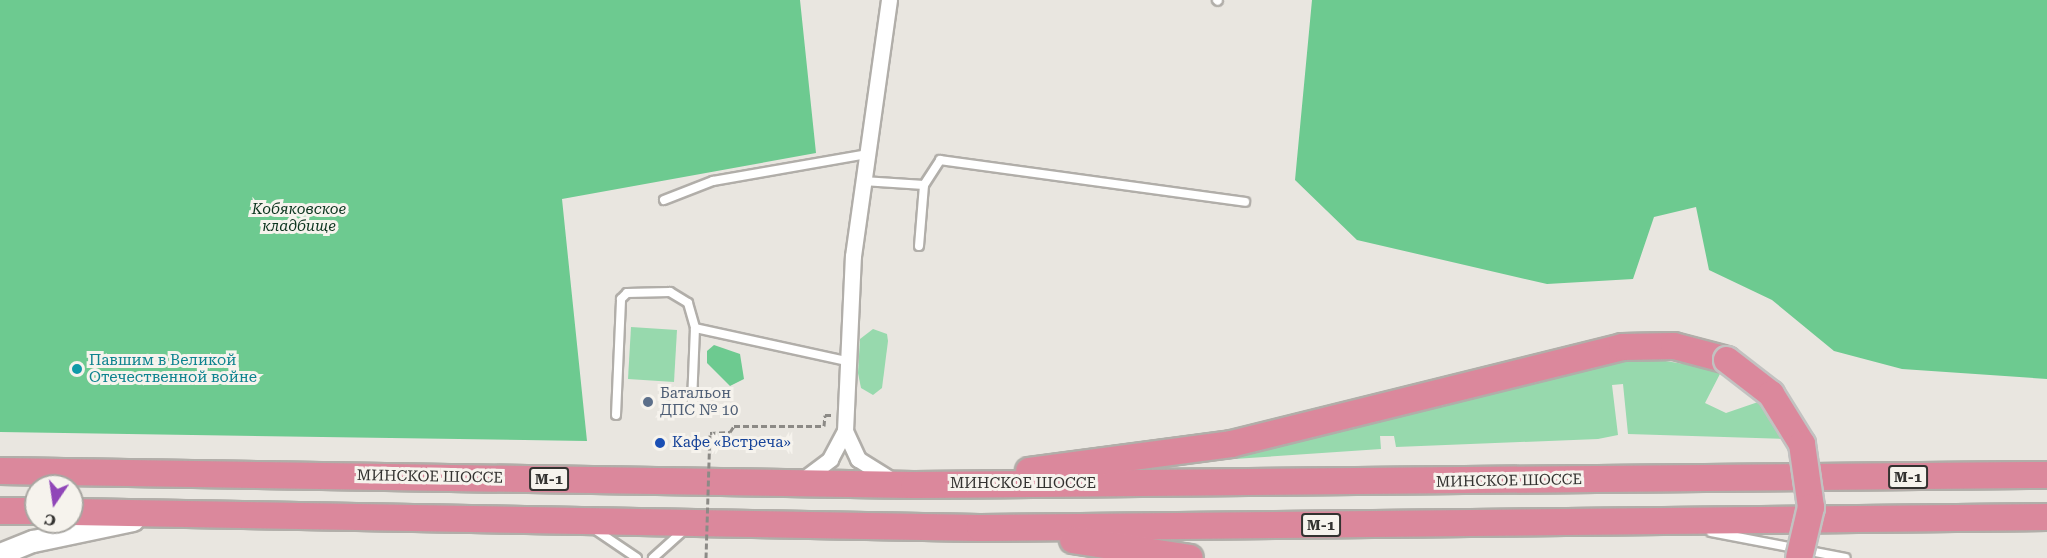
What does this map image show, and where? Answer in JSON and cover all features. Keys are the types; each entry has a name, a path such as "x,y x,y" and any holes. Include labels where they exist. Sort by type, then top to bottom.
{"highway":[{"path":"908,485 1231,444 1622,347 1674,346 1727,360 1771,394 1802,444 1811,507 1799,558"},
{"name":"МИНСКОЕ ШОССЕ","path":"0,471 908,485 2047,476"},
{"path":"0,511 24,511"},
{"name":"М-1","path":"84,512 980,528 2047,517"},
{"path":"980,528 1190,558"}],"main road":[{"path":"0,554 33,541 167,513"}],"street":[{"path":"798,483 830,459 844,431 846,361 863,181 889,0"},
{"path":"844,431 858,459 908,485"}],"lane":[{"path":"664,200 713,181 867,154"},
{"path":"919,246 924,185 936,164 953,158 1245,202"},
{"path":"863,181 924,185"},
{"path":"616,415 623,295 678,294 693,312 695,328 693,403"},
{"path":"695,328 846,361"},
{"path":"546,520 599,531 637,558"},
{"path":"1662,522 1846,558"},
{"path":"653,558 673,538 701,523"}],"path":[{"path":"706,558 710,434 730,432 734,426 824,426 825,415 836,415"}],"green space":[{"name":"Кобяковское кладбище","path":"0,0 800,0 816,153 562,199 587,441 0,432"},
{"path":"1312,0 2047,0 2047,379 1902,369 1834,351 1772,300 1709,270 1696,207 1654,217 1633,279 1547,284 1357,240 1295,180"},
{"path":"631,327 677,330 674,382 628,379"},
{"path":"873,329 887,334 888,341 882,388 873,395 861,388 858,373 860,339"},
{"path":"714,345 740,354 744,379 730,386 707,363 707,351"},
{"path":"1634,356 1722,370 1705,403 1726,413 1761,401 1786,439 1628,434 1623,384 1612,385 1618,435 1598,439 1396,447 1394,436 1380,436 1381,449 1219,460"}],"place":[{"name":"Павшим в Великой Отечественной войне","path":"77,369"},
{"name":"Батальон ДПС № 10","path":"648,402"},
{"name":"Кафе «Встреча»","path":"660,443"}]}
